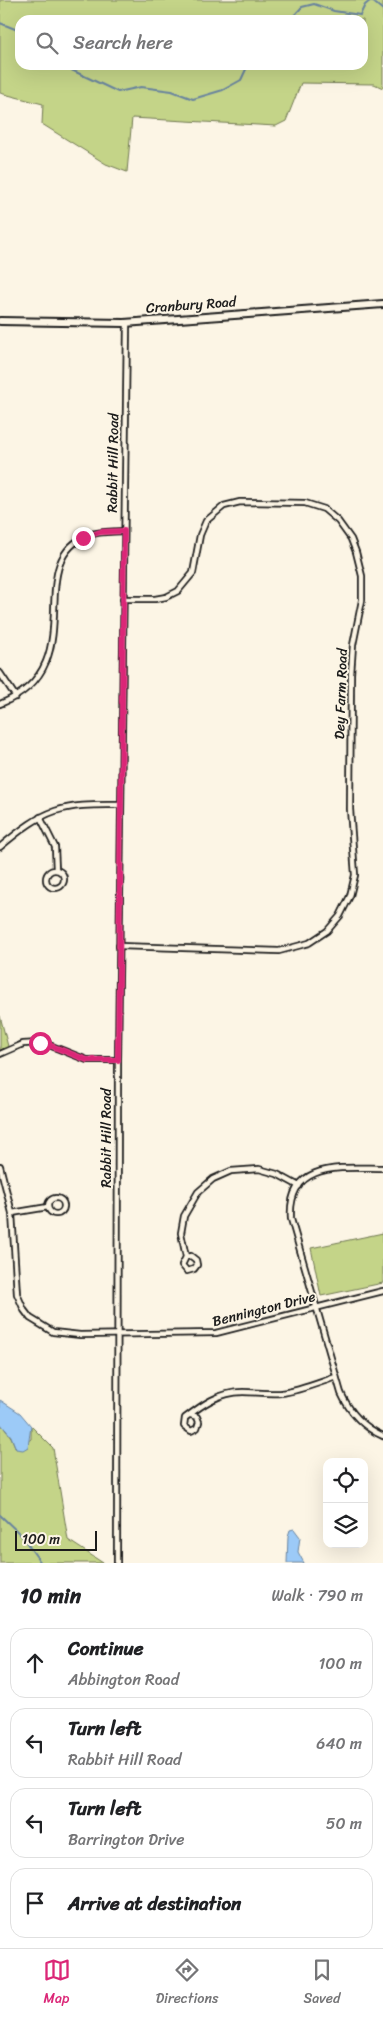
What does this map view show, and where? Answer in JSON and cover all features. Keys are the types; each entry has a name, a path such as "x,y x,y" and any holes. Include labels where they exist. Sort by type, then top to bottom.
{"street":[{"name":"Cranbury Road","path":"0,321 127,322 383,304"},
{"name":"Rabbit Hill Road","path":"117,1563 120,804 127,322"},
{"name":"Dey Farm Road","path":"120,946 279,951 299,947 319,937 340,916 350,896 355,875 350,809 351,684 353,645 362,600 362,576 351,539 338,521 324,509 300,502 240,502 224,506 206,521 200,535 193,573 178,591 156,599 123,599"},
{"path":"0,704 16,697 36,679 50,652 54,631 55,578 64,554 76,542 91,535 124,531"},
{"path":"0,673 16,697"},
{"path":"0,847 25,826 40,817 72,806 120,804"},
{"path":"40,817 55,847 56,870"},
{"path":"0,1054 22,1044 40,1043 87,1060 118,1060"},
{"name":"Bennington Drive","path":"0,1166 12,1213 15,1286 20,1302 30,1318 44,1328 62,1334 216,1333 383,1291"},
{"path":"383,1168 324,1169 312,1175 299,1186 292,1202 292,1219 341,1393 351,1411 364,1425 383,1436"},
{"path":"186,1257 181,1233 184,1216 198,1192 212,1179 232,1171 259,1169 277,1174 299,1186"},
{"path":"12,1213 48,1206"},
{"path":"192,1415 204,1403 221,1395 242,1392 280,1393 336,1377"}],"green space":[{"path":"0,0 383,0 383,88 374,84 301,83 286,121 276,126 132,118 127,172 106,164 42,124 43,104 0,93"},
{"path":"0,1016 9,1050 0,1058"},
{"path":"383,1233 383,1283 321,1296 311,1248"},
{"path":"0,1423 11,1437 16,1449 31,1439 31,1426 53,1448 68,1540 103,1563 0,1563"}],"water":[{"path":"0,1400 20,1413 31,1426 28,1447 23,1450 16,1449 11,1436 0,1423"},
{"path":"294,1529 300,1537 298,1552 304,1563 287,1563 288,1536 290,1530"}],"waterway":[{"path":"360,15 365,5 371,0 383,10"},
{"path":"295,15 302,7 314,4 334,11 360,15"},
{"path":"0,23 15,29"},
{"path":"72,70 118,92 141,87 172,91 193,99 223,90 241,80 246,70"},
{"path":"0,1515 21,1535 41,1563"}],"route":[{"path":"40,1043 87,1060 118,1060 124,531 100,532 83,538"}]}
